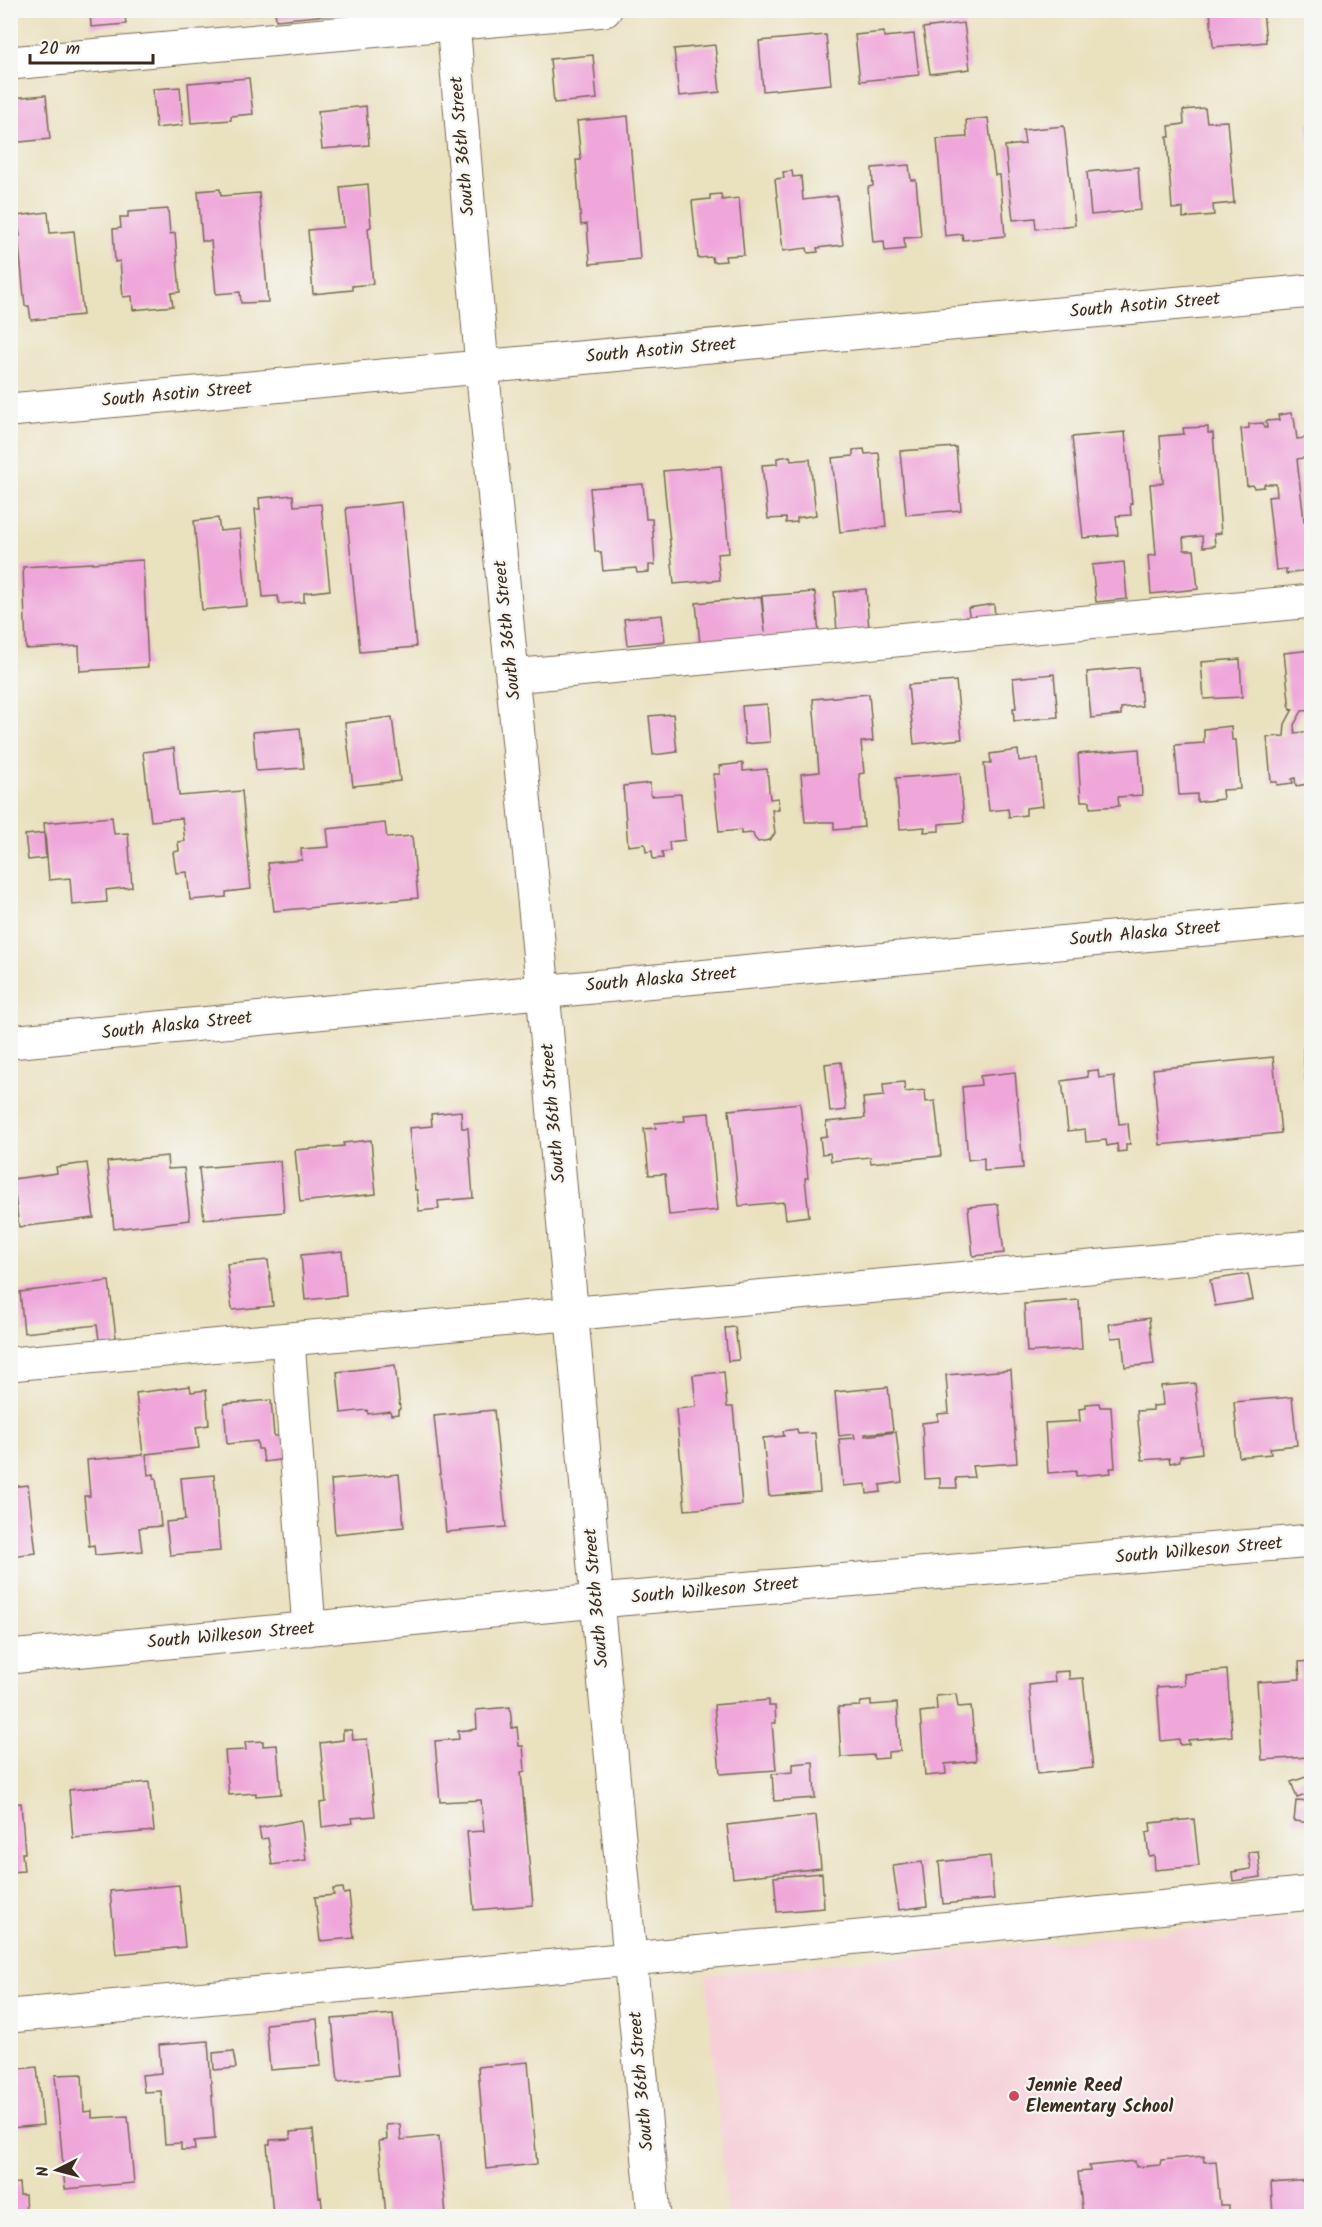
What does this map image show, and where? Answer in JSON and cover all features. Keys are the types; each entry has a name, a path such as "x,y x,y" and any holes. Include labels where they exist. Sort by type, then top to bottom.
{"street":[{"path":"10,63 452,18 605,10"},
{"name":"South 36th Street","path":"452,18 482,367 543,991 654,2217"},
{"name":"South Asotin Street","path":"10,410 1311,291"},
{"path":"512,676 1311,601"},
{"name":"South Alaska Street","path":"10,1042 1311,919"},
{"path":"10,1364 1311,1247"},
{"path":"288,1340 309,1629"},
{"name":"South Wilkeson Street","path":"10,1657 597,1601 1311,1541"},
{"path":"10,2016 1311,1893"}],"shaded area":[{"name":"Jennie Reed Elementary School","path":"1311,1918 1311,2216 727,2216 706,1975"}],"building":[{"path":"90,10 124,10 126,24 91,27"},
{"path":"216,10 267,10 267,13 217,17"},
{"path":"275,10 339,10 339,14 276,20"},
{"path":"1210,10 1263,10 1266,42 1213,47"},
{"path":"964,23 970,69 930,74 923,28"},
{"path":"884,32 884,37 914,34 919,75 860,81 855,35"},
{"path":"826,35 831,84 763,91 759,41"},
{"path":"715,45 720,92 679,96 674,49"},
{"path":"593,55 597,99 554,103 550,59"},
{"path":"249,78 253,114 231,116 231,120 191,123 188,83"},
{"path":"180,87 183,125 156,128 153,89"},
{"path":"46,95 50,139 10,143 10,98"},
{"path":"366,106 369,145 322,149 318,111"},
{"path":"1205,108 1207,122 1227,121 1234,203 1213,205 1214,215 1183,218 1183,208 1172,209 1167,137 1170,137 1169,126 1184,124 1183,110"},
{"path":"628,116 640,259 590,264 587,224 581,225 576,160 581,160 577,121"},
{"path":"988,118 995,175 1000,175 1005,236 963,240 962,234 945,236 937,139 967,137 966,120"},
{"path":"1308,123 1312,123 1312,141 1310,141"},
{"path":"1064,126 1075,225 1036,229 1035,218 1013,220 1005,146 1025,144 1023,130"},
{"path":"909,165 911,180 916,180 921,237 904,238 905,249 885,251 884,241 873,242 868,187 873,186 872,168"},
{"path":"1138,167 1141,210 1091,215 1087,172"},
{"path":"792,171 793,177 801,176 803,200 837,196 843,245 817,248 818,252 808,253 807,248 783,251 775,179 784,178 783,172"},
{"path":"368,184 371,227 368,228 373,284 352,286 352,290 313,294 308,230 344,227 340,187"},
{"path":"220,189 221,196 259,193 268,302 241,303 240,292 216,294 211,241 202,241 198,191"},
{"path":"721,194 722,200 739,198 744,255 725,256 726,261 713,262 712,257 698,258 692,201 710,199 710,195"},
{"path":"168,209 170,234 175,233 180,292 171,293 173,306 133,310 132,296 123,297 120,261 115,262 113,229 121,228 120,217 128,217 128,212"},
{"path":"48,212 50,233 74,231 83,315 31,320 29,306 25,306 17,216"},
{"path":"1291,413 1297,439 1306,438 1308,457 1297,459 1304,521 1312,520 1312,569 1286,574 1286,569 1276,570 1268,497 1277,496 1276,484 1264,484 1264,487 1254,488 1253,485 1247,486 1241,429 1249,428 1249,424 1263,423 1264,428 1267,428 1266,421 1279,420 1278,415"},
{"path":"1208,427 1208,433 1213,433 1221,533 1214,534 1215,546 1203,547 1202,536 1183,538 1184,550 1194,550 1198,589 1151,594 1148,556 1156,555 1150,484 1163,483 1160,436 1184,434 1183,428"},
{"path":"1125,432 1131,515 1116,516 1118,535 1083,538 1072,437"},
{"path":"956,447 961,510 906,515 900,451"},
{"path":"864,449 865,454 879,453 886,527 840,532 832,458 853,456 853,450"},
{"path":"790,456 791,461 810,459 816,515 797,518 797,522 786,523 786,518 768,519 762,465 777,464 777,458"},
{"path":"721,466 729,553 717,554 720,580 674,584 663,471"},
{"path":"643,484 646,519 652,519 655,565 649,565 649,572 637,573 636,568 603,571 601,552 595,552 590,488"},
{"path":"293,495 294,506 321,504 330,590 304,593 304,602 279,604 278,596 263,597 255,509 260,509 259,498"},
{"path":"402,502 416,647 360,652 346,508"},
{"path":"218,518 220,531 240,529 247,606 202,610 194,521"},
{"path":"143,560 148,667 80,671 79,646 26,649 23,567"},
{"path":"1124,562 1127,599 1096,602 1092,565"},
{"path":"866,589 869,629 837,632 834,592"},
{"path":"815,592 819,634 700,644 696,603 761,597 765,632 762,596"},
{"path":"994,604 995,618 970,621 968,608"},
{"path":"662,615 665,641 627,645 624,619"},
{"path":"1312,650 1312,710 1302,711 1294,725 1295,733 1312,731 1312,779 1307,779 1307,784 1296,786 1295,778 1292,779 1293,783 1277,785 1277,782 1271,782 1267,737 1284,736 1285,724 1293,709 1290,710 1284,653"},
{"path":"1240,659 1242,697 1204,699 1201,662"},
{"path":"1138,667 1142,706 1121,708 1121,715 1091,718 1087,672"},
{"path":"1054,674 1058,717 1014,721 1013,708 1016,708 1013,678"},
{"path":"956,681 962,739 914,744 908,685"},
{"path":"869,694 873,741 861,742 864,773 859,774 864,827 834,830 834,822 805,822 801,774 819,772 813,699"},
{"path":"767,704 770,742 745,744 742,706"},
{"path":"673,714 677,752 653,755 649,716"},
{"path":"392,717 400,781 353,786 345,723"},
{"path":"1231,726 1232,740 1236,740 1240,789 1222,790 1223,799 1197,802 1197,794 1179,795 1175,745 1204,743 1204,729"},
{"path":"300,728 304,768 256,771 253,732"},
{"path":"174,748 179,796 242,791 251,889 226,892 226,897 190,900 187,872 176,873 173,852 179,851 178,842 185,841 182,818 151,821 143,752"},
{"path":"1139,749 1142,795 1118,797 1119,806 1090,808 1090,801 1081,801 1078,754"},
{"path":"1018,750 1019,761 1038,758 1043,806 1026,808 1026,815 1009,817 1008,809 989,811 984,763 991,763 990,754"},
{"path":"743,763 743,771 767,769 770,799 778,798 779,810 772,810 775,833 770,840 758,842 753,833 741,834 741,830 719,832 713,774 720,774 719,766"},
{"path":"960,773 964,822 939,824 939,831 924,832 925,827 900,829 896,778"},
{"path":"650,783 651,796 681,794 685,840 669,842 670,851 662,852 663,858 653,859 652,851 646,852 645,844 628,846 623,786"},
{"path":"112,817 114,834 128,833 132,887 106,890 107,902 72,905 70,878 49,880 44,823"},
{"path":"385,823 387,838 412,836 418,898 274,911 268,863 302,860 301,849 329,847 327,829"},
{"path":"44,833 46,858 28,860 25,835"},
{"path":"1303,1049 1312,1049 1312,1134 1310,1134"},
{"path":"1273,1057 1281,1133 1160,1145 1153,1069"},
{"path":"841,1062 846,1110 830,1112 825,1064"},
{"path":"1098,1070 1099,1078 1114,1076 1119,1124 1128,1123 1130,1144 1126,1144 1126,1151 1118,1152 1117,1144 1107,1146 1106,1140 1086,1142 1085,1129 1068,1131 1062,1081 1088,1077 1087,1071"},
{"path":"1015,1072 1023,1168 984,1171 984,1158 968,1160 962,1087 981,1085 980,1076"},
{"path":"904,1082 905,1092 925,1090 926,1102 935,1101 941,1156 871,1163 870,1157 831,1161 830,1153 822,1154 820,1137 827,1136 826,1122 865,1118 863,1098 884,1096 883,1084"},
{"path":"800,1103 808,1178 805,1178 809,1216 786,1219 784,1202 739,1206 729,1110"},
{"path":"461,1111 462,1128 468,1128 473,1198 438,1201 439,1209 419,1211 409,1128 432,1126 431,1114"},
{"path":"709,1113 718,1210 669,1215 665,1174 649,1175 644,1129 656,1128 655,1123 685,1121 684,1115"},
{"path":"371,1140 376,1194 300,1202 295,1150 344,1146 343,1143"},
{"path":"167,1156 168,1169 184,1168 190,1220 114,1229 107,1162"},
{"path":"280,1161 284,1212 204,1219 199,1168"},
{"path":"87,1163 94,1218 19,1227 13,1179 57,1173 56,1167"},
{"path":"998,1204 1004,1253 973,1256 968,1207"},
{"path":"342,1251 346,1296 305,1300 301,1255"},
{"path":"268,1260 273,1306 232,1310 227,1264"},
{"path":"1248,1274 1253,1300 1215,1306 1210,1280"},
{"path":"109,1281 117,1345 100,1347 97,1325 24,1333 20,1292"},
{"path":"1079,1300 1082,1349 1027,1352 1024,1304"},
{"path":"1149,1318 1154,1364 1125,1367 1122,1337 1111,1338 1109,1324"},
{"path":"735,1327 739,1360 728,1361 725,1328"},
{"path":"395,1365 400,1409 398,1414 391,1415 390,1411 368,1414 367,1410 341,1413 337,1372"},
{"path":"1011,1370 1017,1463 972,1466 974,1477 956,1478 957,1488 940,1488 940,1478 925,1479 922,1423 938,1421 938,1414 949,1413 946,1375"},
{"path":"724,1372 727,1407 733,1407 742,1505 685,1510 676,1409 696,1407 693,1375"},
{"path":"1195,1383 1202,1453 1180,1456 1180,1461 1170,1463 1169,1458 1142,1460 1137,1411 1153,1410 1153,1406 1163,1405 1161,1386"},
{"path":"190,1386 191,1392 206,1390 209,1425 196,1427 199,1448 146,1454 148,1475 154,1474 156,1478 161,1526 139,1528 142,1551 95,1555 94,1545 89,1546 84,1496 90,1496 87,1460 143,1455 136,1393"},
{"path":"888,1387 893,1431 865,1434 865,1436 896,1432 902,1482 880,1485 881,1492 867,1494 866,1484 843,1486 839,1439 855,1438 854,1434 839,1436 835,1392"},
{"path":"1292,1397 1297,1445 1270,1448 1271,1454 1239,1457 1234,1402"},
{"path":"271,1400 274,1436 284,1435 286,1459 264,1462 262,1449 258,1449 257,1441 227,1444 224,1404"},
{"path":"1099,1403 1100,1407 1111,1407 1115,1468 1110,1468 1111,1473 1076,1476 1076,1471 1048,1473 1045,1423 1080,1421 1079,1409 1086,1408 1086,1404"},
{"path":"494,1410 506,1527 446,1532 434,1416"},
{"path":"797,1429 798,1434 815,1433 820,1492 769,1496 763,1438 784,1436 783,1431"},
{"path":"399,1474 404,1527 335,1534 331,1480"},
{"path":"214,1475 220,1551 170,1555 166,1522 185,1520 181,1478"},
{"path":"28,1485 36,1553 10,1556 10,1487"},
{"path":"1312,1661 1312,1748 1307,1749 1308,1757 1262,1760 1257,1682 1300,1679 1299,1662"},
{"path":"1227,1670 1232,1736 1188,1740 1189,1744 1180,1745 1179,1739 1161,1741 1157,1687 1185,1685 1184,1674"},
{"path":"1069,1671 1069,1679 1083,1678 1093,1768 1037,1774 1029,1685 1055,1682 1054,1672"},
{"path":"956,1694 958,1707 971,1706 976,1761 945,1764 946,1774 925,1776 920,1712 937,1710 936,1696"},
{"path":"769,1700 769,1706 775,1706 776,1723 772,1723 776,1770 720,1774 714,1705"},
{"path":"871,1701 871,1705 897,1703 900,1751 888,1752 888,1758 874,1759 873,1755 841,1757 838,1707 860,1706 861,1702"},
{"path":"510,1707 512,1728 517,1727 519,1746 523,1746 525,1771 521,1772 533,1905 474,1910 467,1832 484,1831 481,1800 440,1802 435,1741 459,1739 458,1731 477,1729 476,1710"},
{"path":"343,1730 352,1730 353,1740 367,1739 375,1816 352,1818 353,1823 322,1827 320,1803 326,1802 320,1743 343,1740"},
{"path":"263,1741 263,1746 277,1745 281,1794 229,1795 225,1751 246,1750 245,1742"},
{"path":"813,1762 815,1798 774,1801 772,1774 793,1772 793,1764"},
{"path":"1312,1775 1312,1793 1297,1798 1291,1782"},
{"path":"149,1782 154,1831 73,1838 69,1790"},
{"path":"1296,1801 1312,1802 1312,1823 1294,1821"},
{"path":"21,1803 24,1871 10,1872 10,1804"},
{"path":"816,1815 821,1868 733,1878 727,1825"},
{"path":"1194,1819 1199,1866 1155,1870 1154,1855 1149,1856 1146,1833 1151,1832 1150,1823"},
{"path":"301,1820 306,1860 272,1865 268,1838 261,1839 259,1828"},
{"path":"1258,1851 1261,1877 1233,1881 1232,1872 1251,1869 1248,1852"},
{"path":"990,1856 994,1899 943,1904 939,1862"},
{"path":"922,1862 927,1906 899,1910 893,1866"},
{"path":"822,1873 824,1908 777,1912 774,1877"},
{"path":"179,1885 185,1947 116,1954 110,1891"},
{"path":"343,1888 344,1894 349,1893 354,1938 320,1941 315,1897 334,1895 333,1889"},
{"path":"393,2014 399,2076 338,2082 332,2019"},
{"path":"317,2019 321,2066 270,2070 266,2024"},
{"path":"208,2041 215,2139 194,2141 195,2150 181,2150 181,2143 165,2144 161,2091 144,2092 142,2075 161,2073 159,2045"},
{"path":"233,2051 236,2068 214,2070 213,2053"},
{"path":"528,2062 537,2164 486,2169 478,2067"},
{"path":"37,2067 43,2125 10,2128 10,2070"},
{"path":"82,2074 84,2112 92,2111 92,2118 128,2116 134,2183 65,2189 55,2075"},
{"path":"400,2124 401,2140 439,2136 446,2215 386,2216 379,2141 387,2140 386,2125"},
{"path":"313,2130 319,2198 321,2197 323,2216 273,2216 267,2144 270,2144 270,2140 291,2139 290,2132"},
{"path":"1204,2156 1205,2162 1216,2161 1220,2205 1229,2205 1229,2216 1083,2216 1078,2172 1090,2171 1089,2166 1135,2161 1136,2167 1160,2165 1161,2160"},
{"path":"1312,2180 1312,2216 1273,2216 1271,2183"},
{"path":"19,2183 20,2195 25,2195 26,2216 10,2216 10,2184"}],"place":[{"name":"Jennie Reed Elementary School","path":"1014,2096"}]}
